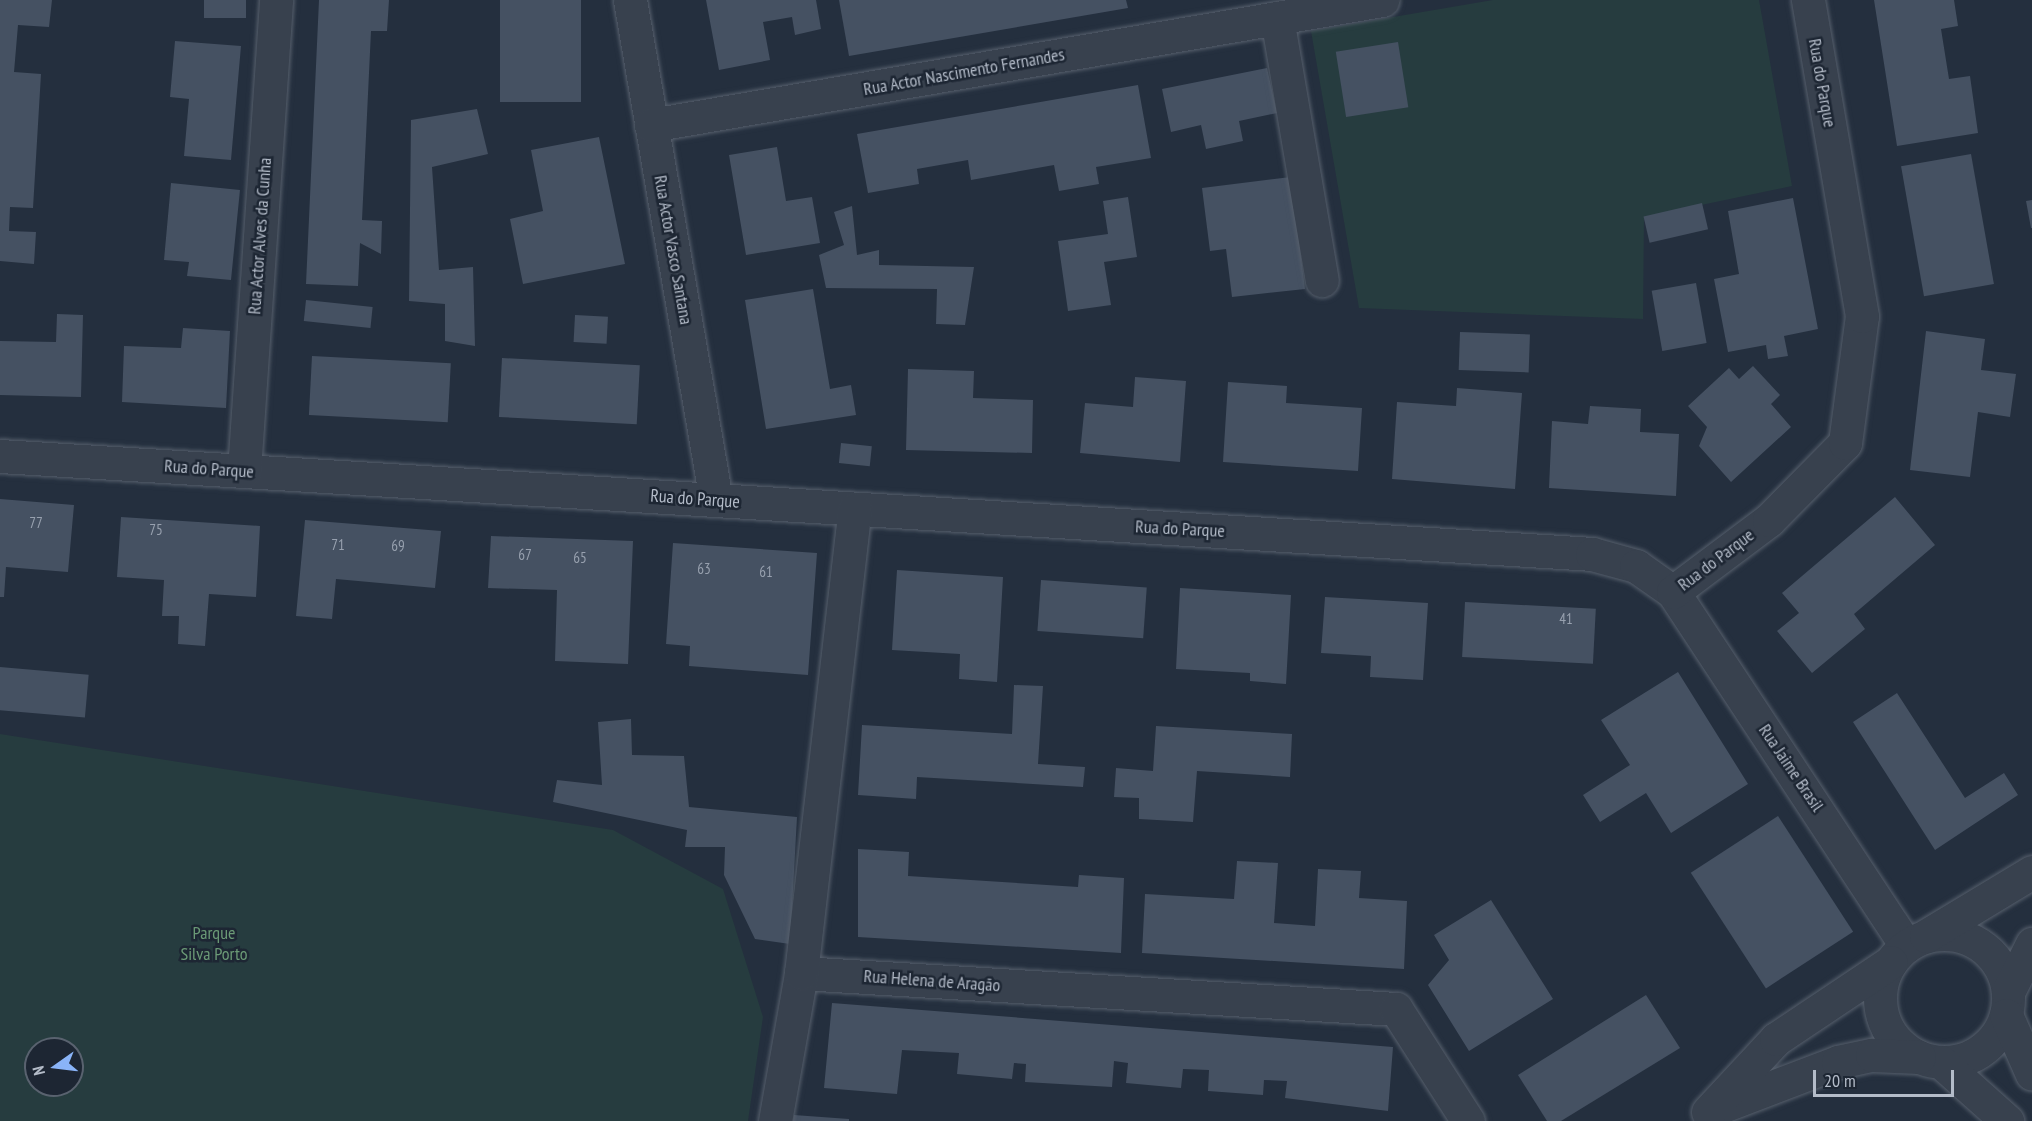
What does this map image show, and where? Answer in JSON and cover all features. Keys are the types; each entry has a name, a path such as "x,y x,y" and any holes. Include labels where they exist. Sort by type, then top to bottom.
{"street":[{"name":"Rua Actor Alves da Cunha","path":"244,471 276,0"},
{"name":"Rua Actor Vasco Santana","path":"630,0 716,500"},
{"name":"Rua Actor Nascimento Fernandes","path":"651,125 1382,0"},
{"name":"Rua do Parque","path":"0,456 1592,554 1636,566 1673,592 1769,520 1845,444 1862,316 1808,0"},
{"path":"1277,18 1322,280"},
{"path":"775,1121 801,973 855,509"},
{"name":"Rua Jaime Brasil","path":"1673,592 1908,948"},
{"path":"1702,1117 1776,1039 1908,948 2032,872"},
{"path":"2007,1121 1930,1059 1900,1044 1887,1026 1881,983 1908,948 1948,933 1970,939 2002,970 2007,1004 2032,1074"},
{"path":"1702,1117 1838,1062 1872,1055 1962,1060 1982,1050 2007,1004 2032,944"},
{"name":"Rua Helena de Aragão","path":"801,973 1396,1009 1468,1121"}],"green space":[{"path":"1493,0 1759,0 1792,186 1644,217 1643,319 1359,308 1311,31"},
{"name":"Parque Silva Porto","path":"0,734 613,830 723,889 763,1017 748,1121 0,1121"}],"building":[{"path":"0,0 52,0 49,27 18,25 14,72 41,74 33,208 10,207 9,231 36,232 34,264 0,261"},
{"path":"204,0 246,0 246,18 204,18"},
{"path":"319,0 389,0 387,31 371,31 362,220 382,221 381,254 360,243 358,286 306,284"},
{"path":"500,0 581,0 581,102 500,102"},
{"path":"706,0 816,0 821,29 795,35 792,17 763,22 770,60 719,70"},
{"path":"839,0 1126,0 1128,8 849,56"},
{"path":"1874,0 1954,0 1958,26 1941,29 1949,79 1970,76 1978,133 1897,146"},
{"path":"175,41 241,46 231,160 184,156 189,99 170,97"},
{"path":"1398,42 1408,107 1346,117 1336,52"},
{"path":"1267,68 1277,113 1239,121 1243,141 1206,149 1201,125 1171,132 1162,89"},
{"path":"1138,85 1151,158 1096,167 1099,184 1059,191 1054,165 971,180 968,160 917,169 919,184 868,193 857,134"},
{"path":"477,109 488,154 432,167 439,270 473,267 475,346 445,341 445,304 409,301 411,120"},
{"path":"599,137 625,264 523,284 510,219 543,211 531,150"},
{"path":"777,147 786,201 812,197 820,243 746,255 729,155"},
{"path":"1971,154 1994,284 1924,296 1901,166"},
{"path":"1291,177 1305,289 1232,297 1226,249 1210,251 1202,188"},
{"path":"171,183 240,190 231,280 187,276 189,262 164,260"},
{"path":"1128,197 1137,257 1104,262 1111,305 1068,311 1058,241 1108,234 1103,201"},
{"path":"1793,198 1818,329 1784,336 1788,356 1768,359 1766,345 1728,352 1714,279 1739,274 1728,211"},
{"path":"2032,200 2032,228 2031,228 2026,201"},
{"path":"1702,203 1708,229 1650,243 1644,216"},
{"path":"852,206 857,255 879,250 879,265 974,267 965,325 936,324 937,289 826,288 819,255 844,245 834,212"},
{"path":"1696,283 1707,343 1662,351 1652,291"},
{"path":"813,289 830,389 851,385 856,415 766,429 745,300"},
{"path":"306,300 373,307 370,328 304,321"},
{"path":"57,314 83,315 81,397 0,395 0,341 56,342"},
{"path":"575,315 608,317 607,344 574,342"},
{"path":"183,328 230,331 226,408 122,402 124,346 181,348"},
{"path":"1926,331 1985,339 1981,370 2016,374 2010,417 1978,412 1970,477 1910,470"},
{"path":"1460,332 1530,334 1529,372 1459,370"},
{"path":"312,356 451,363 448,422 309,415"},
{"path":"502,358 640,365 637,424 499,417"},
{"path":"1753,366 1780,395 1771,404 1791,427 1731,482 1699,446 1707,427 1688,406 1729,368 1739,379"},
{"path":"908,369 974,371 973,398 1033,400 1032,453 906,450"},
{"path":"1135,377 1186,381 1180,462 1080,453 1085,403 1133,407"},
{"path":"1228,382 1287,386 1286,403 1362,408 1358,471 1223,462"},
{"path":"1457,388 1522,393 1515,489 1392,479 1397,402 1456,406"},
{"path":"1590,406 1641,409 1640,432 1679,434 1676,496 1549,488 1552,421 1588,424"},
{"path":"841,443 872,446 870,466 839,463"},
{"path":"1895,497 1935,545 1854,614 1865,629 1812,673 1777,631 1799,613 1782,593"},
{"path":"0,499 74,505 68,572 6,567 4,597 0,597"},
{"path":"121,517 260,526 256,597 209,594 205,646 178,644 179,616 162,616 164,580 117,577"},
{"path":"305,520 441,531 435,588 336,579 332,619 296,616"},
{"path":"491,536 633,541 628,664 555,661 557,590 488,588"},
{"path":"673,543 817,553 808,675 689,666 690,646 666,644"},
{"path":"897,570 1003,577 997,682 959,679 960,654 892,650"},
{"path":"1041,580 1147,587 1143,638 1037,631"},
{"path":"1180,588 1291,595 1286,684 1250,681 1250,673 1176,669"},
{"path":"1325,597 1428,603 1423,680 1370,677 1371,656 1321,653"},
{"path":"1465,602 1596,609 1593,664 1462,657"},
{"path":"0,667 89,675 85,718 0,710"},
{"path":"1678,672 1748,784 1671,833 1646,793 1600,822 1583,795 1630,765 1601,720"},
{"path":"1014,685 1043,686 1038,764 1085,767 1083,787 917,777 916,799 858,795 862,725 1012,734"},
{"path":"1897,693 1965,798 2004,773 2018,795 1935,850 1853,722"},
{"path":"631,719 632,755 684,756 689,807 797,817 790,944 755,939 724,875 725,847 685,847 687,830 553,802 557,780 602,785 598,722"},
{"path":"1156,726 1292,734 1290,777 1197,771 1193,822 1139,819 1139,798 1114,797 1116,768 1153,771"},
{"path":"1778,816 1853,932 1766,988 1691,873"},
{"path":"858,849 909,852 908,876 1078,887 1079,875 1124,878 1121,953 858,937"},
{"path":"1237,861 1278,863 1274,923 1315,926 1318,869 1361,871 1359,898 1407,901 1404,969 1142,953 1145,894 1234,899"},
{"path":"1491,900 1553,999 1469,1051 1428,985 1449,960 1434,935"},
{"path":"1646,995 1680,1048 1561,1121 1547,1121 1518,1075"},
{"path":"832,1003 1393,1047 1388,1111 1285,1098 1287,1081 1264,1080 1263,1095 1208,1091 1209,1070 1183,1069 1181,1088 1126,1083 1128,1063 1114,1061 1112,1087 1025,1082 1026,1064 1014,1063 1012,1079 957,1074 959,1053 902,1050 897,1094 824,1088"},
{"path":"794,1115 849,1119 849,1121 793,1121"}]}
